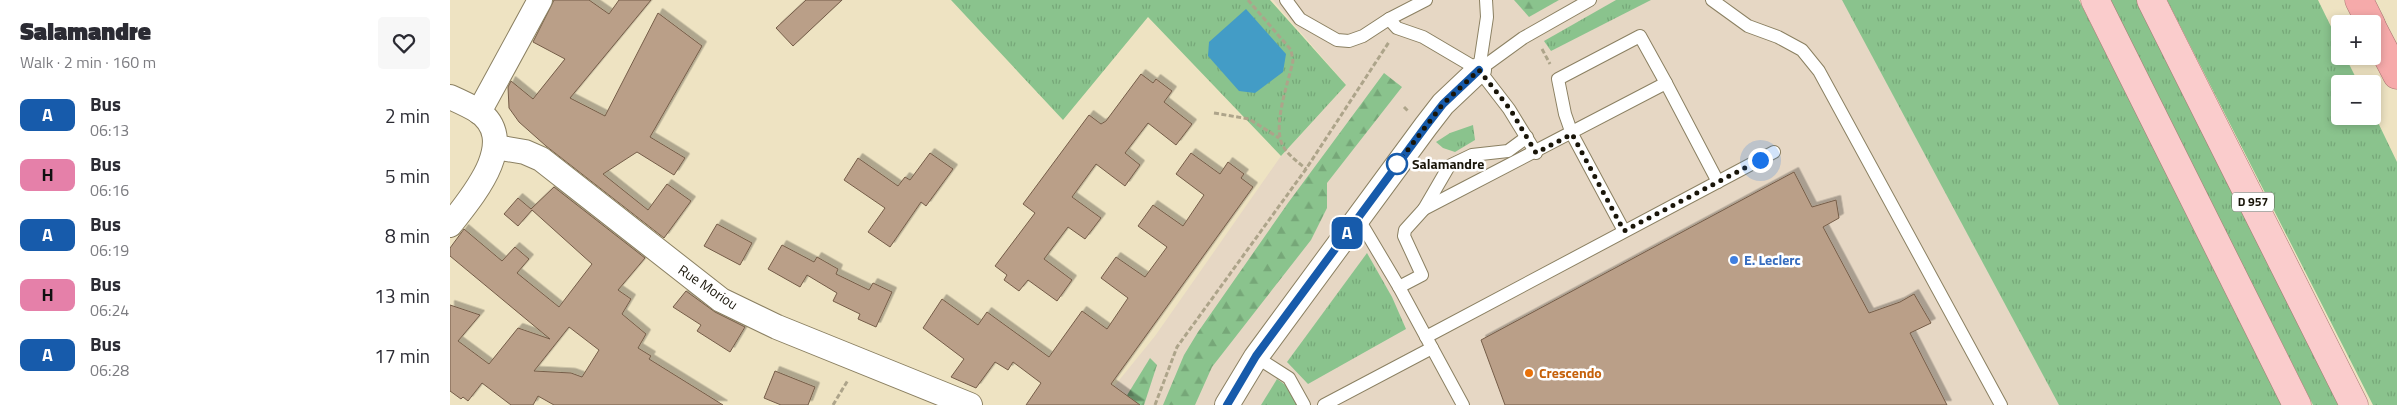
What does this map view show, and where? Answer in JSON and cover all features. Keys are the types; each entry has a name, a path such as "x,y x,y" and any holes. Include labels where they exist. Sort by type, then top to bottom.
{"highway":[{"path":"2359,0 2367,15"},
{"path":"2381,43 2397,75"}],"main road":[{"path":"2095,0 2297,405"},
{"name":"D 957","path":"2151,0 2354,405"}],"street":[{"path":"478,112 540,0"},
{"path":"1227,405 1256,356 1443,104 1479,70"},
{"path":"450,97 478,112 488,121 494,134 495,147 492,161 474,195 450,226"},
{"name":"Rue Moriou","path":"495,147 525,152 540,159 722,300 777,327 970,405"}],"lane":[{"path":"1286,0 1300,19 1337,40 1349,41 1393,24 1426,0"},
{"path":"1479,70 1487,17 1486,0"},
{"path":"1479,70 1524,38 1590,0"},
{"path":"1712,0 1748,26 1778,37 1802,50 1819,71 2002,405"},
{"path":"1393,24 1422,37 1479,70 1510,109 1536,153"},
{"path":"1624,231 1572,134 1565,114 1558,79 1640,36 1718,182"},
{"path":"1424,209 1536,153 1666,83"},
{"path":"1399,287 1422,275 1404,236 1405,230 1424,209 1449,166 1472,155 1508,151 1527,137"},
{"path":"1324,405 1624,231 1774,152"},
{"path":"1358,218 1399,287 1462,405"},
{"path":"1256,356 1289,378 1304,405"}],"path":[{"path":"1248,0 1291,50 1293,61 1279,126 1280,138 1284,149 1306,169"},
{"path":"1155,405 1177,346 1306,169 1382,56 1393,24"},
{"path":"1214,113 1250,119 1280,138"}],"shaded area":[{"path":"1273,0 1998,0 2219,405 1099,405 1155,336 1281,156 1346,85"}],"green space":[{"path":"951,0 1270,0 1346,85 1281,156 1148,17 1063,120"},
{"path":"1514,0 1559,0 1529,17"},
{"path":"1616,0 1651,0 1551,51 1544,41"},
{"path":"1842,0 2079,0 2283,405 2059,405"},
{"path":"2109,0 2137,0 2341,405 2313,405"},
{"path":"2167,0 2318,0 2331,27 2331,65 2350,65 2354,75 2331,75 2331,125 2379,125 2397,162 2397,405 2373,405"},
{"path":"1384,73 1402,87 1327,183 1327,208 1311,240 1212,367 1195,405 1163,405 1184,355 1198,332 1288,203"},
{"path":"1473,125 1475,140 1455,152 1443,148 1436,142 1450,133"},
{"path":"1367,253 1392,297 1406,329 1308,384 1287,362"},
{"path":"1150,358 1157,365 1144,405 1121,405"},
{"path":"1277,379 1287,386 1297,405 1261,405"}],"water":[{"path":"1246,9 1286,54 1283,72 1255,93 1239,91 1208,56 1209,42"}],"building":[{"path":"554,0 589,0 609,14 619,0 651,0 570,98 605,116 658,13 702,46 650,137 685,158 674,175 637,152 603,174 648,210 667,184 691,201 664,238 546,146 519,122 509,108 508,87 511,81 533,99 565,59 533,42"},
{"path":"806,0 842,0 793,46 776,28"},
{"path":"1141,74 1153,83 1156,79 1172,91 1164,102 1192,124 1176,145 1148,123 1125,153 1140,165 1125,186 1096,164 1072,197 1101,218 1085,239 1068,227 1044,259 1072,280 1057,301 1028,280 1019,291 1004,280 1007,275 995,266 1035,213 1023,204 1089,115 1101,124 1106,121"},
{"path":"930,153 953,169 926,206 921,202 890,247 868,232 885,208 844,180 858,158 898,186 905,177 910,180"},
{"path":"1191,153 1220,174 1228,162 1244,174 1241,178 1253,187 1111,384 1140,405 1026,405 1041,383 1013,362 1008,370 995,362 976,388 951,377 964,359 923,328 942,299 978,325 987,312 1049,357 1082,311 1107,329 1128,298 1101,278 1116,257 1145,277 1167,247 1138,226 1153,205 1183,226 1204,195 1176,174"},
{"name":"E. Leclerc","path":"1794,172 1812,207 1836,200 1839,218 1823,227 1869,313 1900,302 1914,294 1931,323 1910,333 1947,405 1505,405 1481,340"},
{"path":"554,187 645,258 618,290 631,299 622,314 646,334 638,348 651,356 649,359 723,405 554,405 538,396 533,405 511,405 482,383 468,401 463,397 461,399 450,391 450,305 480,315 458,341 489,364 518,328 550,339 450,256 450,248 464,229 502,261 515,247 529,259 517,273 559,307 592,264 532,210 518,226 504,214 518,198 531,209","holes":["569,327 599,350 582,377 571,373 534,371"]},
{"path":"717,224 752,243 740,265 704,246"},
{"path":"782,245 814,262 817,257 838,269 836,274 869,290 873,283 892,292 876,327 858,319 860,314 833,301 837,293 807,275 800,287 768,269"},
{"path":"686,291 715,312 745,327 730,352 697,331 701,325 673,307"},
{"path":"775,371 815,387 808,405 781,405 764,398"}],"bus line":[{"name":"A","path":"1227,405 1235,388 1256,356 1391,172 1443,104 1479,70"}],"place":[{"name":"Salamandre","path":"1397,164"},
{"name":"E. Leclerc","path":"1734,260"},
{"name":"Crescendo","path":"1529,373"}],"route":[{"path":"1397,164 1443,104 1479,70 1510,109 1536,153 1572,134 1624,231 1760,160"}]}
